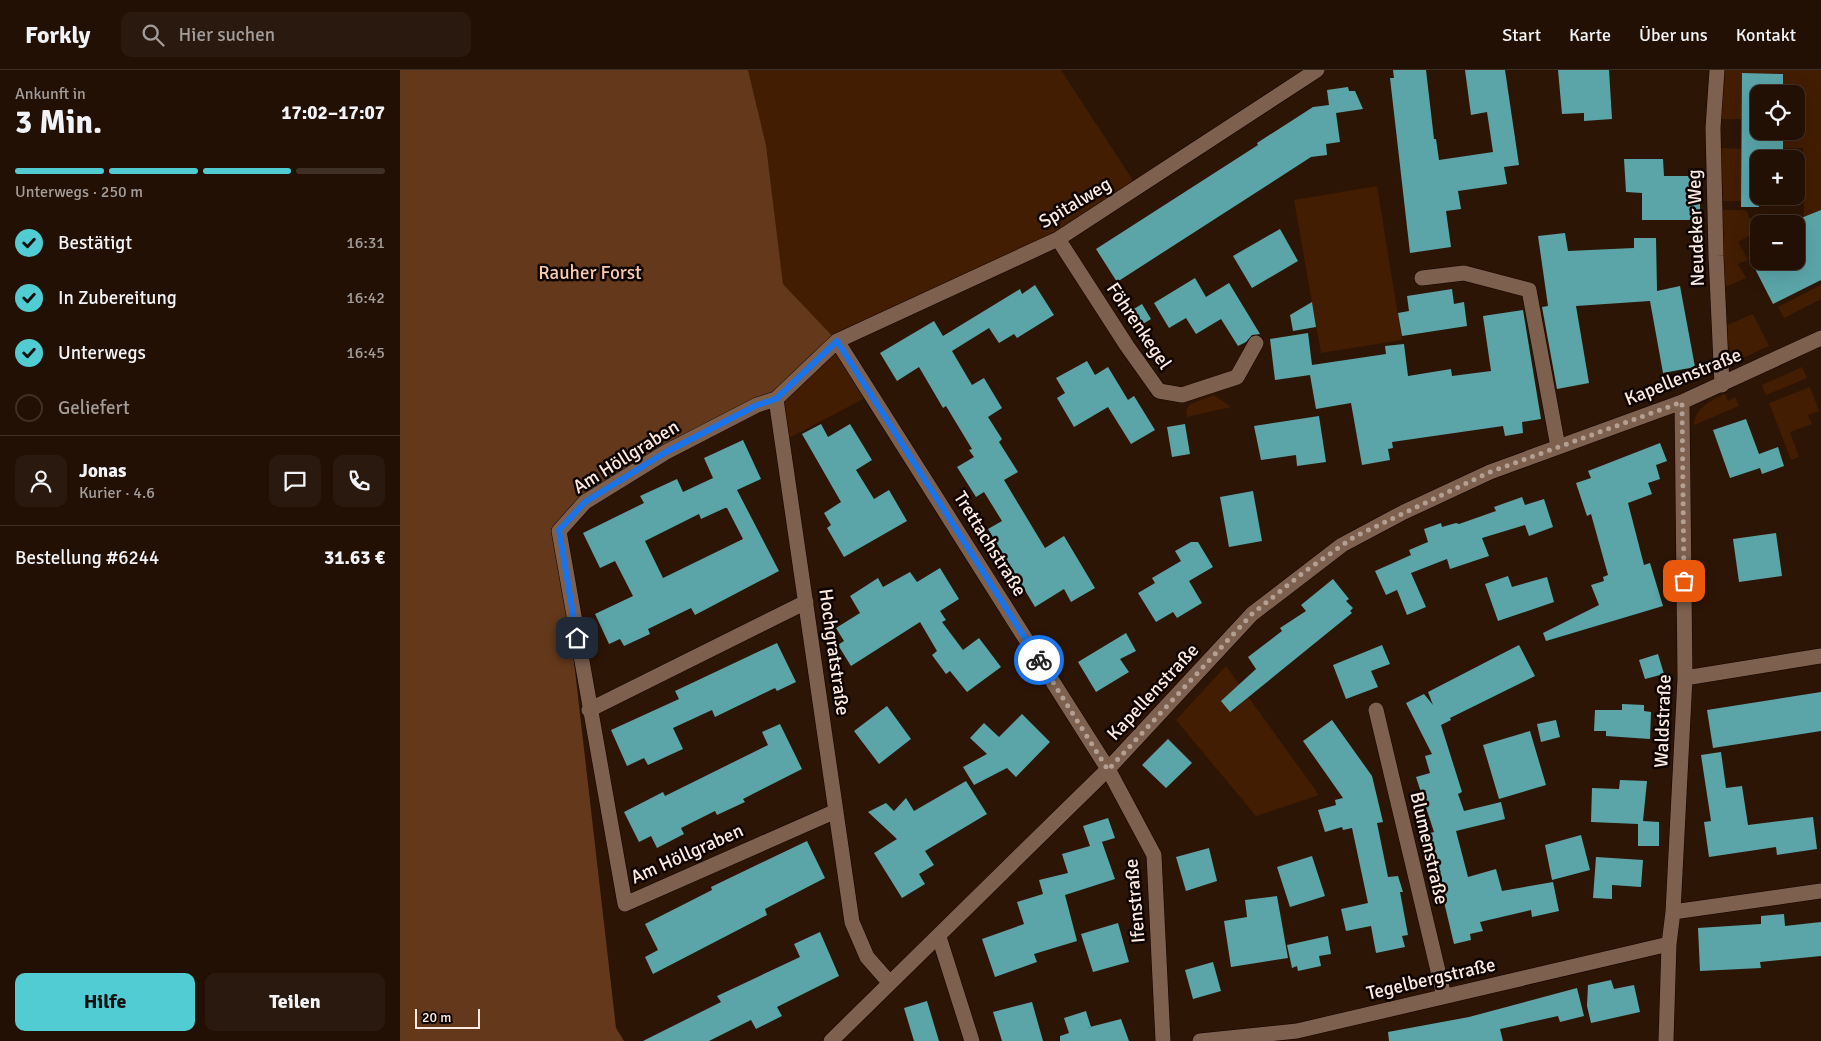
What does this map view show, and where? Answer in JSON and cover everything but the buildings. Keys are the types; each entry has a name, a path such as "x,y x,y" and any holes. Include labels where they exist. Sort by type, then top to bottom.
{"street":[{"name":"Spitalweg","path":"837,341 1058,240 1317,70"},
{"name":"Neudeker Weg","path":"1717,70 1714,137 1716,256 1722,385"},
{"name":"Föhrenkegel","path":"1058,240 1159,391 1182,395 1237,377 1256,343"},
{"path":"1422,278 1464,273 1529,290 1558,447"},
{"name":"Kapellenstraße","path":"831,1041 889,982 939,936 1108,770 1252,614 1327,556 1354,537 1490,472 1682,402 1821,338"},
{"path":"776,399 837,341"},
{"name":"Trettachstraße","path":"837,341 1108,770"},
{"name":"Hochgratstraße","path":"776,399 852,922 867,957 889,982"},
{"name":"Am Höllgraben","path":"776,399 757,405 666,452 585,502 559,530 625,904 836,811"},
{"name":"Waldstraße","path":"1666,1041 1668,944 1673,912 1685,678 1682,402"},
{"path":"590,710 806,602"},
{"path":"1685,678 1821,656"},
{"name":"Blumenstraße","path":"1376,710 1444,996"},
{"name":"Ifenstraße","path":"1108,770 1154,855 1163,1041"},
{"path":"1673,912 1821,891"},
{"path":"939,936 972,1041"},
{"name":"Tegelbergstraße","path":"1200,1041 1297,1031 1668,944"}],"shaded area":[{"path":"748,70 1061,70 1138,188 1058,239 837,341 783,284 766,145"},
{"path":"1725,70 1821,70 1821,210 1805,217 1804,215 1805,150 1803,148 1783,148 1783,140 1805,140 1805,85 1783,85 1783,74 1742,74 1742,119 1721,119"},
{"path":"1721,148 1741,149 1741,201 1720,201"},
{"path":"1377,186 1402,340 1321,353 1294,200"},
{"path":"1721,210 1746,210 1750,218 1750,236 1738,242 1748,260 1738,264 1746,278 1725,287"},
{"path":"1821,285 1821,299 1784,318 1778,307"},
{"path":"1753,314 1769,346 1730,364 1727,325"},
{"path":"836,350 867,397 789,438 782,402"},
{"path":"1802,367 1807,378 1766,395 1762,385"},
{"path":"1810,387 1819,411 1808,415 1812,424 1790,432 1799,457 1791,460 1769,403"},
{"path":"1725,394 1728,401 1735,397 1739,406 1694,425 1697,414 1704,406"},
{"path":"1214,395 1231,407 1187,417 1186,411 1190,404"},
{"path":"1226,666 1319,795 1256,816 1176,720"}],"green space":[{"name":"Rauher Forst","path":"400,70 748,70 766,145 783,284 837,341 776,399 614,485 559,531 616,1028 624,1041 400,1041"}],"way so far":[{"path":"1039,660 1108,770 1252,614 1304,572 1354,537 1490,472 1682,402 1684,581"}],"route":[{"path":"577,638 559,530 585,502 666,452 757,405 776,399 837,341 1039,660"}]}
